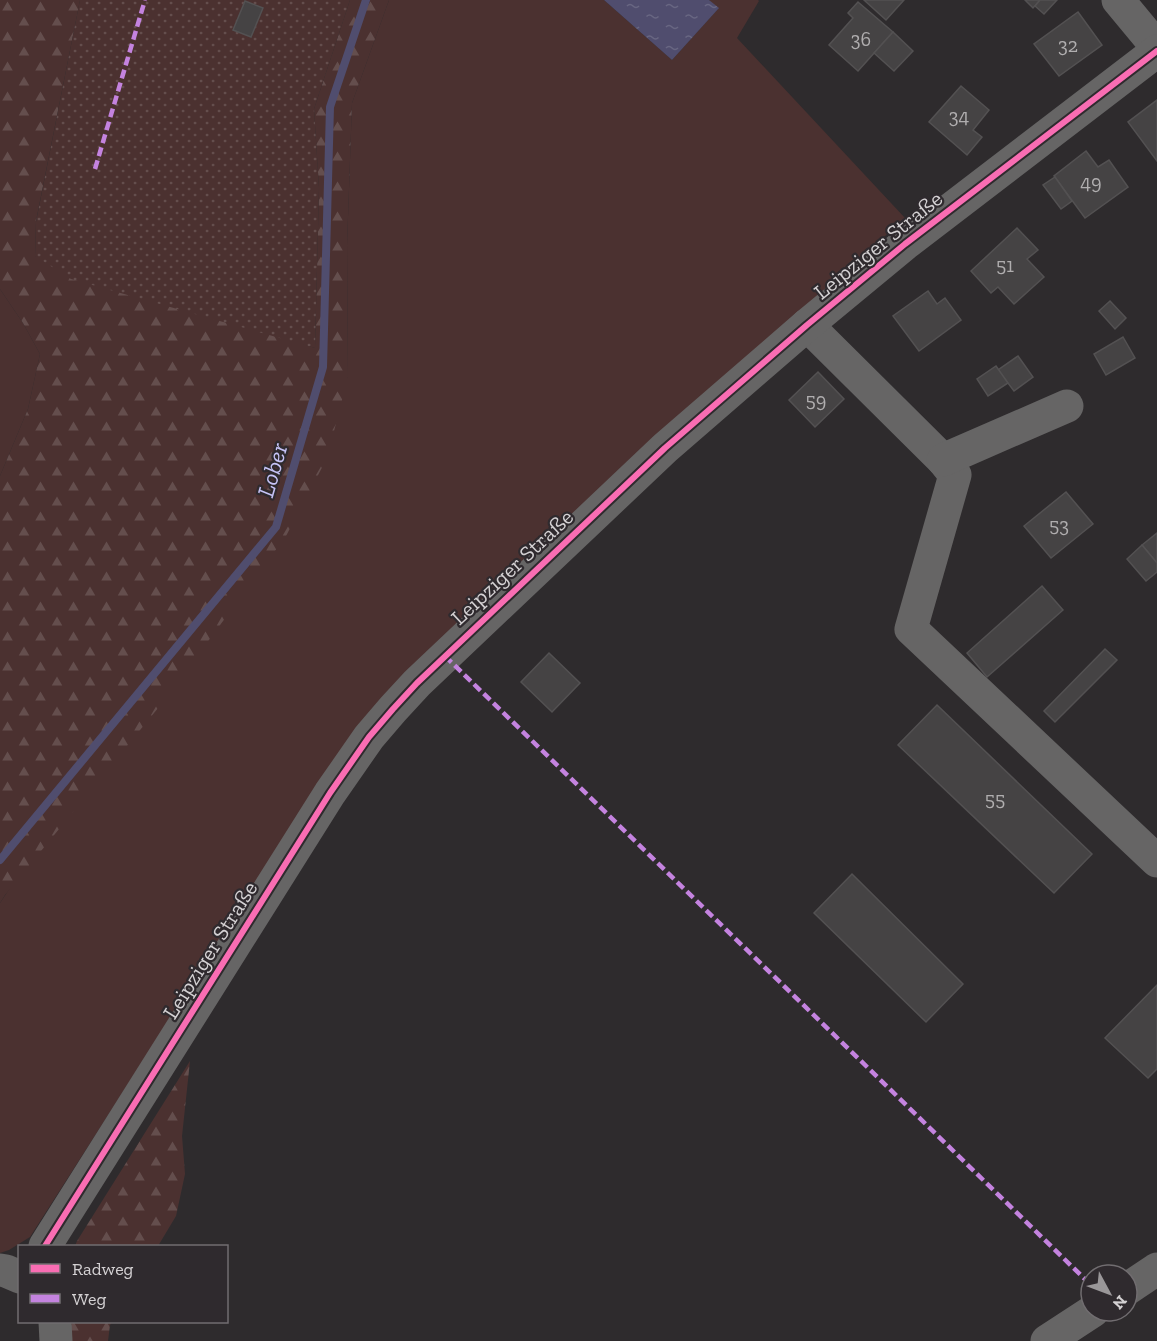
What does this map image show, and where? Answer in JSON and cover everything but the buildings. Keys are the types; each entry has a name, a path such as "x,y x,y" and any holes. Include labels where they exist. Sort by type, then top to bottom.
{"street":[{"path":"1118,0 1157,49"},
{"name":"Leipziger Straße","path":"46,1245 330,793 375,730 417,683 665,448 807,325 906,244 1157,49"},
{"path":"807,325 943,460 955,475 911,629 1157,861"},
{"path":"943,460 1067,406"},
{"path":"1139,1281 1157,1269"},
{"path":"0,1270 18,1275"},
{"path":"55,1323 56,1341"},
{"path":"1047,1341 1088,1323"}],"green space":[{"path":"0,0 80,0 36,221 35,256 315,348 319,188 314,109 350,0 389,0 352,103 347,245 348,377 327,458 286,536 163,702 0,903 0,476 28,409 40,354 0,289"},
{"path":"80,0 350,0 314,109 319,188 315,348 71,279 35,256 36,222"},
{"path":"389,0 604,0 672,60 718,9 709,0 758,0 737,38 905,218 832,284 331,767 30,1237 0,1253 0,903 348,377 347,245 352,103"},
{"path":"0,289 40,354 28,409 0,476"},
{"path":"190,1061 182,1136 185,1174 176,1216 159,1245 75,1245"},
{"path":"69,1323 111,1323 108,1341 72,1341"}],"water":[{"path":"604,0 709,0 719,8 672,60"}],"waterway":[{"name":"Lober","path":"0,860 276,527 323,367 330,107 366,0"}],"marked path":[{"path":"95,169 145,0"},
{"path":"445,656 1079,1273"}],"cycle path":[{"path":"46,1245 330,793 369,737 417,683 665,448 807,325 905,244 1157,51"}]}
